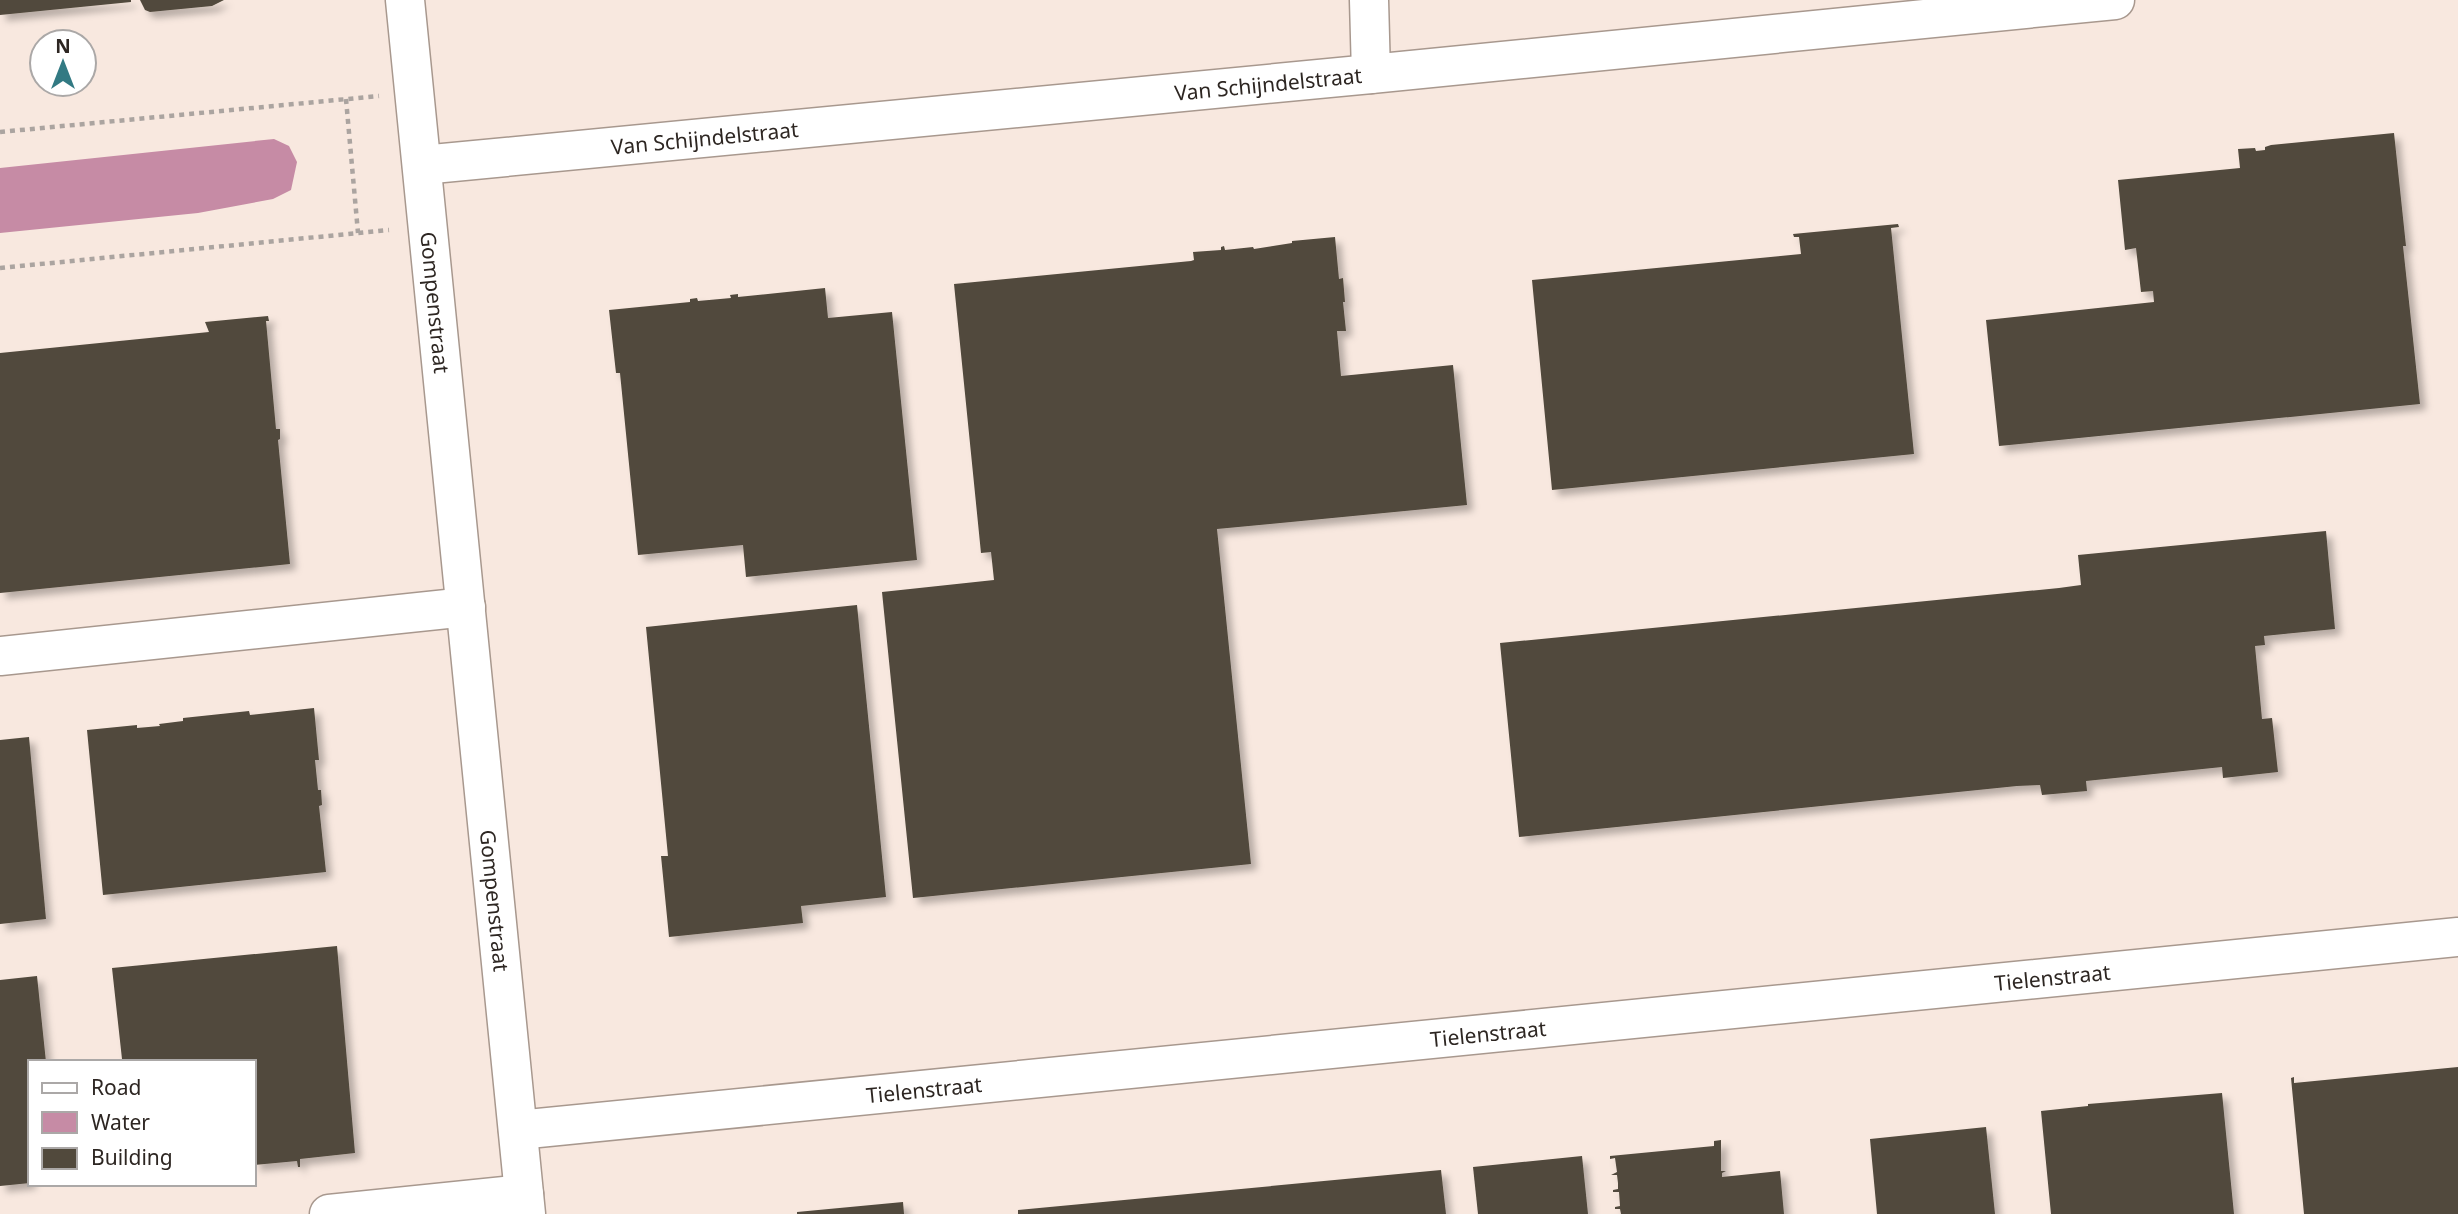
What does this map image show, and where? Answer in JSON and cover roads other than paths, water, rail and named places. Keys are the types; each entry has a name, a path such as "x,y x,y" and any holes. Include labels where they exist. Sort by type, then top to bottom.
{"street":[{"name":"Gompenstraat","path":"329,1214 525,1204 405,0"},
{"path":"1369,0 1371,74"},
{"name":"Van Schijndelstraat","path":"422,165 2115,0"},
{"path":"0,656 466,607"},
{"name":"Tielenstraat","path":"518,1130 2458,937"}],"water":[{"path":"274,139 289,146 297,162 291,190 273,199 198,213 0,233 0,168"}]}
